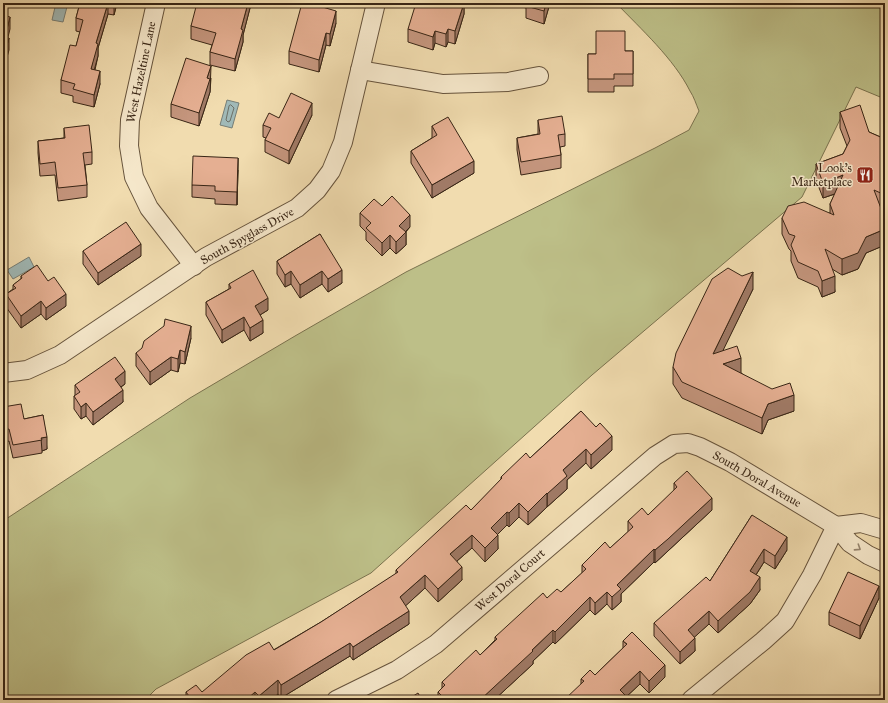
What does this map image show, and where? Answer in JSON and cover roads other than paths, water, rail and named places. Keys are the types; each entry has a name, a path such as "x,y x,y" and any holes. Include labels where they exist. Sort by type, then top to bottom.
{"street":[{"name":"West Hazeltine Lane","path":"156,3 130,120 129,146 134,177 149,208 194,266"},
{"name":"South Spyglass Drive","path":"3,373 27,370 60,355 206,257 297,208 317,190 331,171 343,142 376,3"},
{"path":"360,70 443,84 508,82 539,76"},
{"name":"South Doral Avenue","path":"674,444 688,443 700,447 730,462 836,526 850,543 885,564"},
{"name":"West Doral Court","path":"336,700 397,670 436,644 655,456 674,444"},
{"path":"691,700 763,641 785,620 812,575 836,526 861,523 885,530"}],"water":[{"path":"56,3 68,3 63,22 52,20"},
{"path":"227,100 239,103 232,128 220,125"},
{"path":"29,257 34,267 13,279 7,270"}],"place":[{"name":"Look's Marketplace","path":"865,175"}]}
